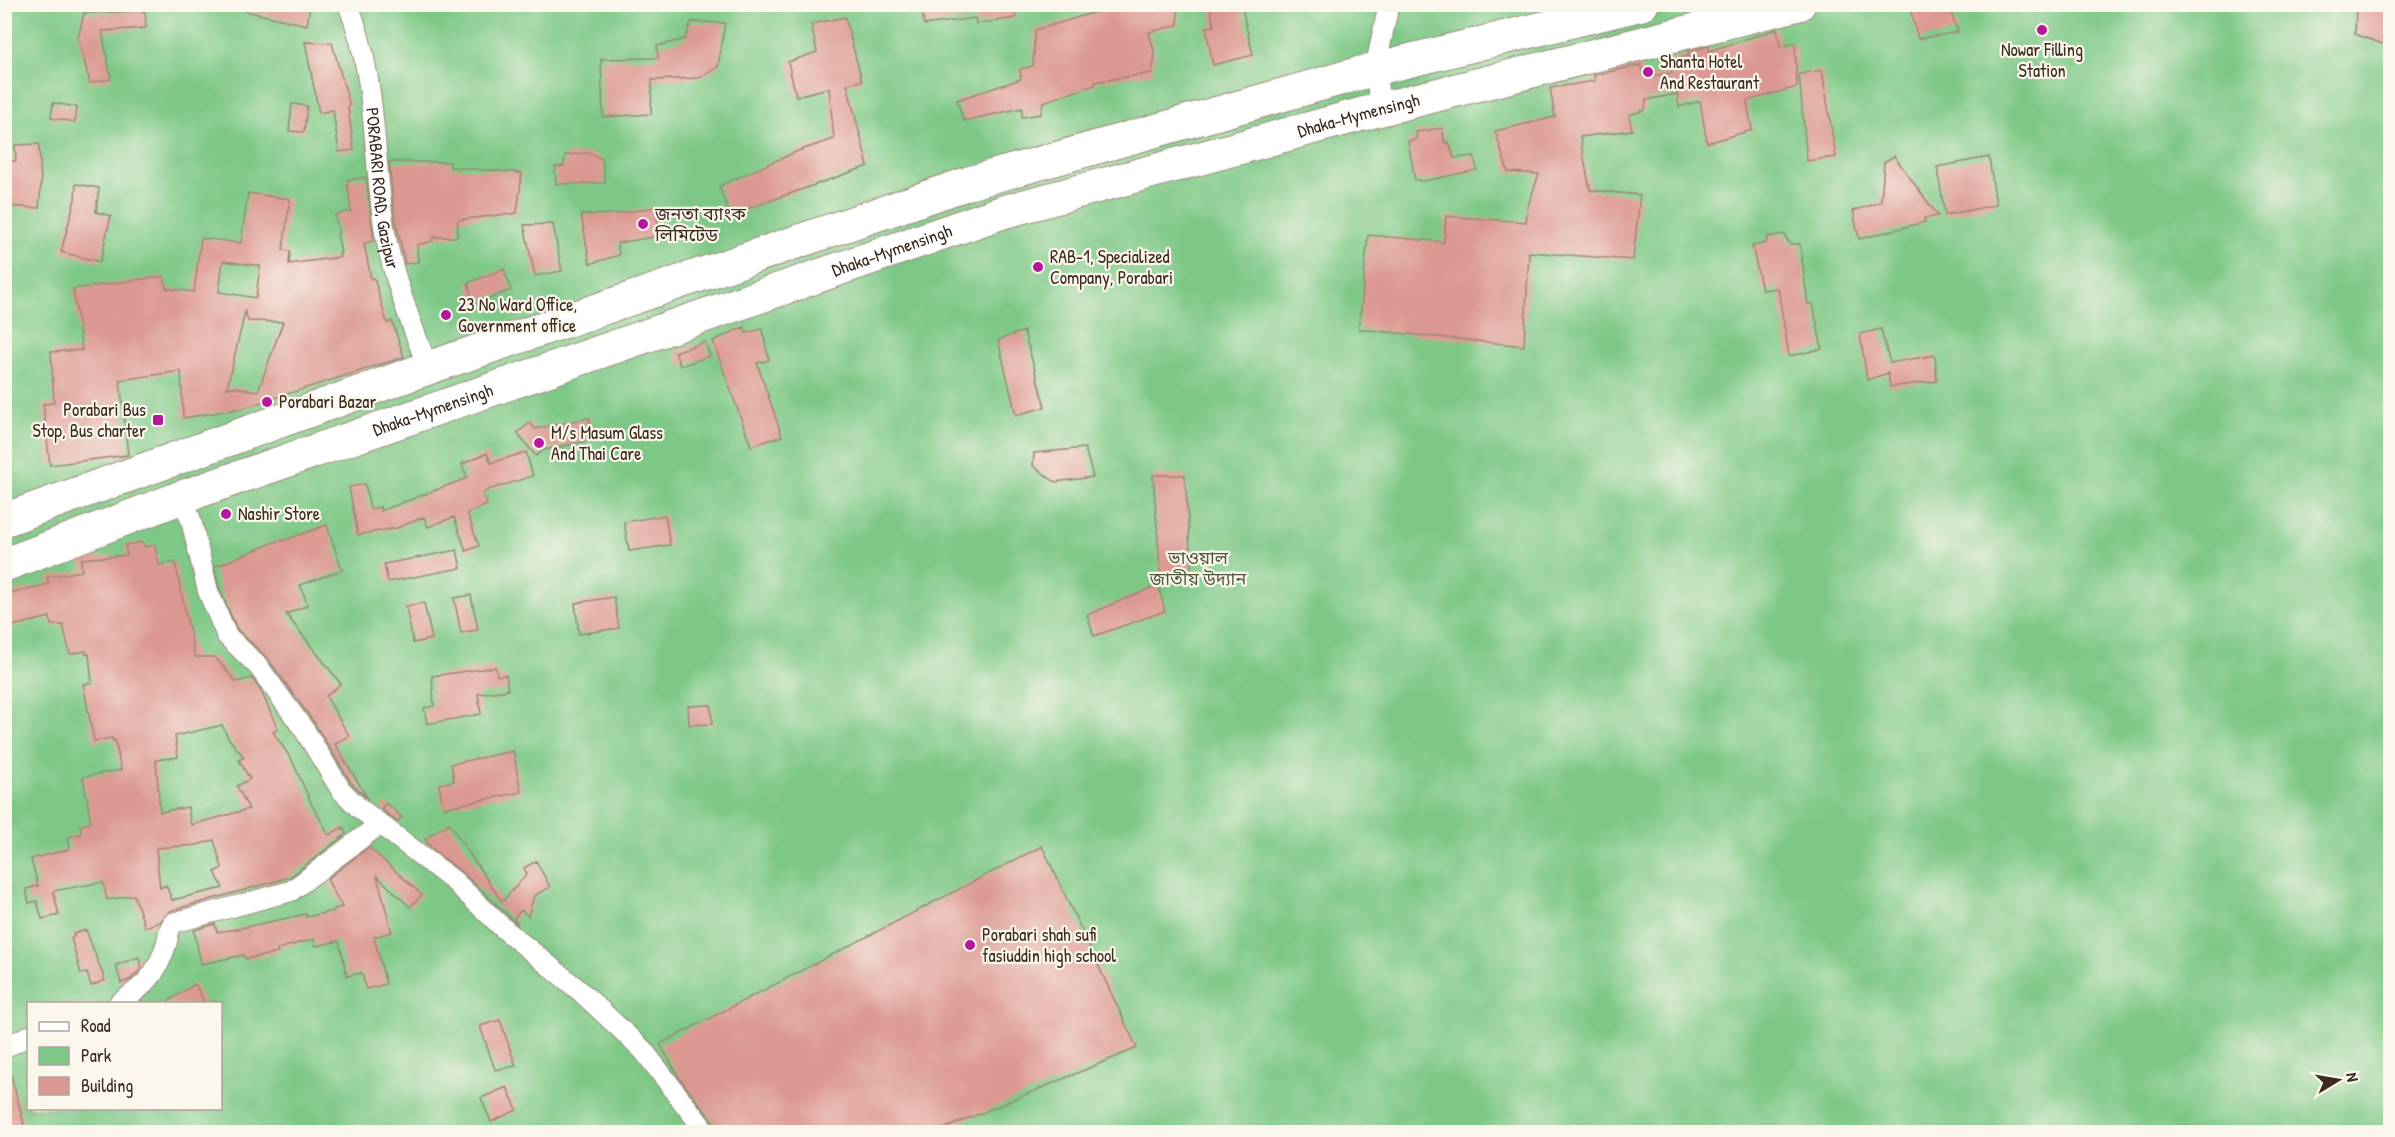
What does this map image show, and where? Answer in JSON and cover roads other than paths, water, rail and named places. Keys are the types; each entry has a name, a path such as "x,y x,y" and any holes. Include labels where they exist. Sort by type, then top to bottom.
{"highway":[{"name":"Dhaka-Mymensingh","path":"4,520 428,368 969,183 1375,69 1642,4"},
{"name":"Dhaka-Mymensingh","path":"4,565 182,497 1003,212 1381,109 1799,4"}],"street":[{"name":"PORABARI ROAD, Gazipur","path":"348,4 367,67 373,100 374,146 392,264 428,368"},
{"path":"1381,109 1375,69 1389,4"},
{"path":"182,497 191,520 208,591 227,636 258,666 305,730 341,790 358,807 455,882 503,928 580,991 643,1050 706,1132"},
{"path":"120,1002 150,980 167,943 168,929 173,923 291,891 380,824"},
{"path":"4,1048 27,1036"}],"place":[{"name":"Nowar Filling Station","path":"2042,30"},
{"name":"Shanta Hotel And Restaurant","path":"1648,72"},
{"name":"জনতা ব্যাংক লিমিটেড","path":"643,224"},
{"name":"RAB-1, Specialized Company, Porabari","path":"1038,267"},
{"name":"23 No Ward Office, Government office","path":"446,315"},
{"name":"Porabari Bazar","path":"267,402"},
{"name":"Porabari Bus Stop, Bus charter","path":"158,420"},
{"name":"M/s Masum Glass And Thai Care","path":"539,443"},
{"name":"Nashir Store","path":"226,514"},
{"name":"Porabari shah sufi fasiuddin high school","path":"970,945"}],"park label":[{"name":"ভাওয়াল জাতীয় উদ্যান","path":"1198,568"}]}
